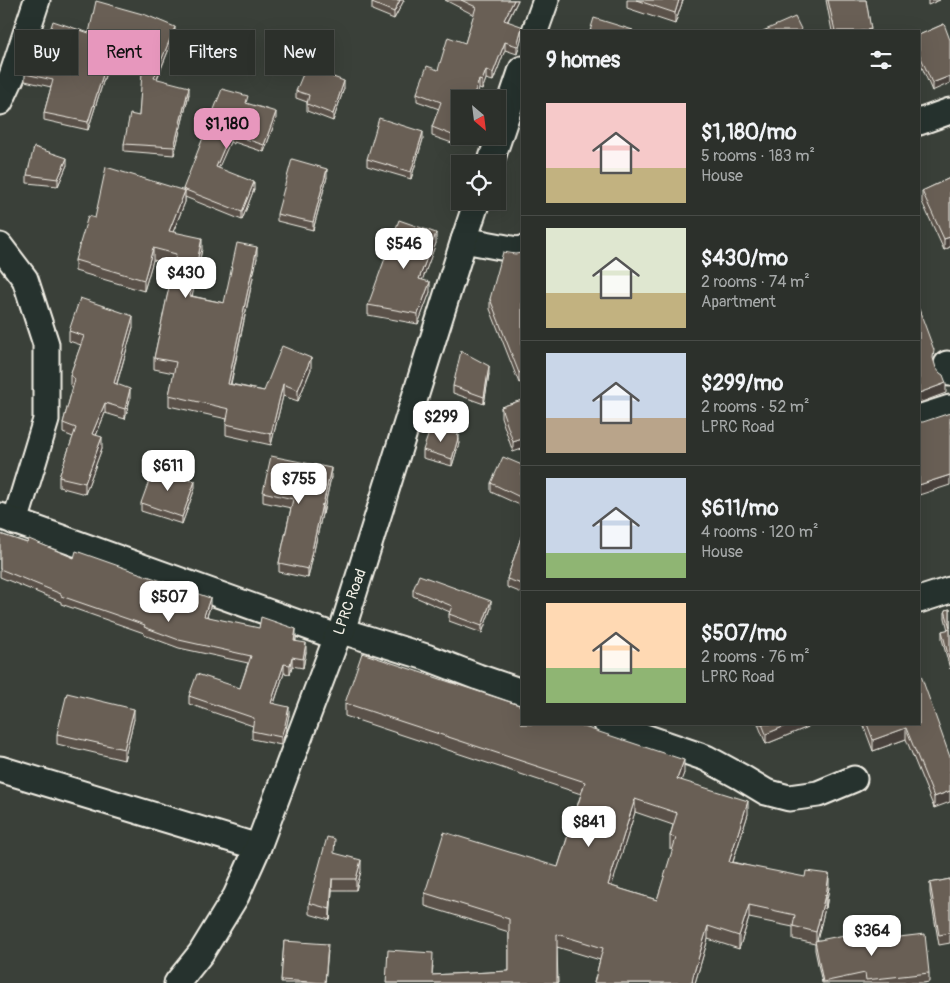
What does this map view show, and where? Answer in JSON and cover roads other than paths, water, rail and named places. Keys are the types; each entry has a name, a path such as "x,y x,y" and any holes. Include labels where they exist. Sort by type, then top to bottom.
{"street":[{"path":"0,102 12,76 37,0"},
{"path":"536,30 546,0"},
{"path":"493,155 521,72"},
{"path":"920,122 950,111"},
{"name":"LPRC Road","path":"177,983 201,953 236,896 258,847 340,634 475,210"},
{"path":"464,240 521,249"},
{"path":"0,246 25,279 46,344 46,420 8,519 340,634 426,657 521,692"},
{"path":"920,418 950,408"},
{"path":"920,600 950,590"},
{"path":"621,726 706,758 741,776 766,792 789,798 818,794 854,779"},
{"path":"0,769 258,847"}]}
